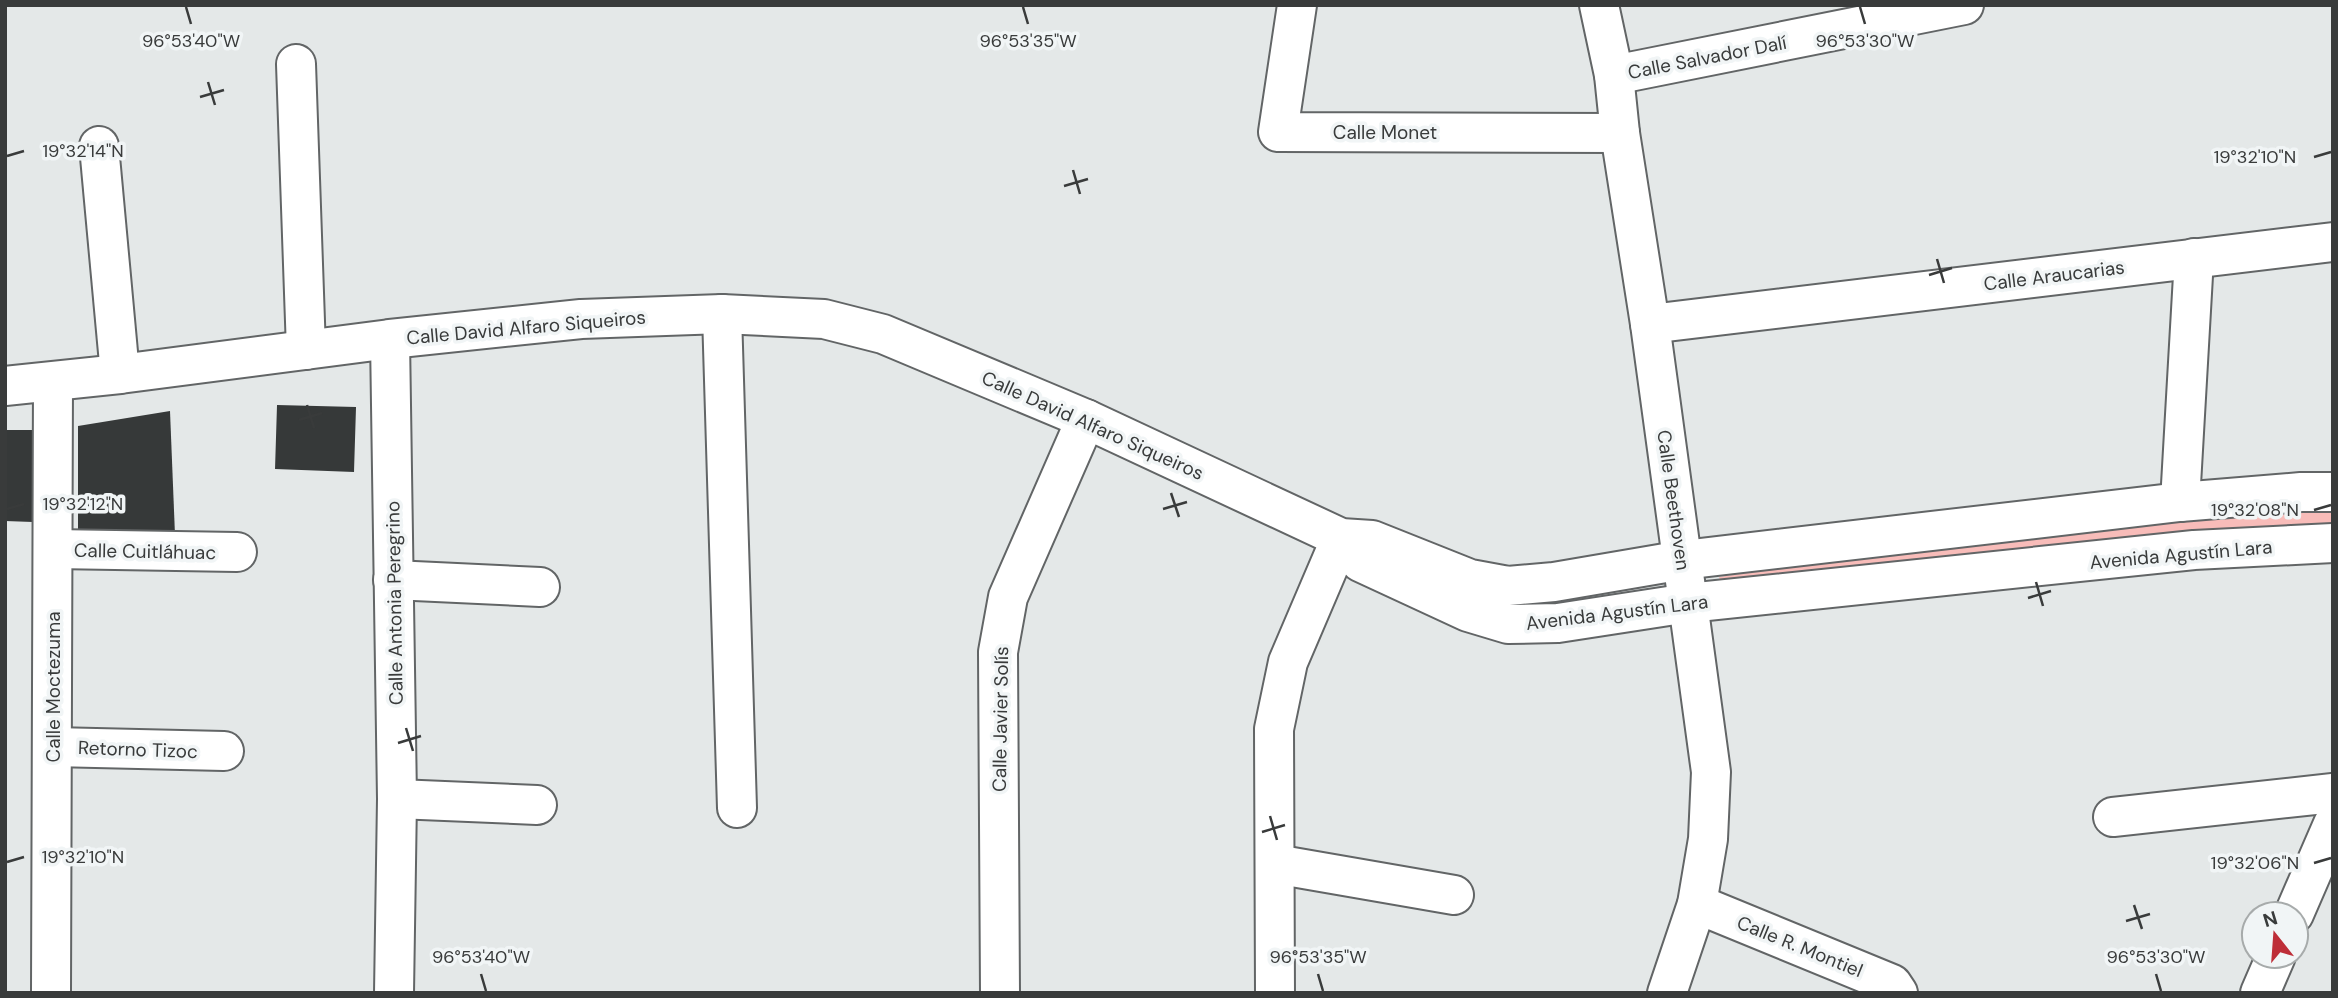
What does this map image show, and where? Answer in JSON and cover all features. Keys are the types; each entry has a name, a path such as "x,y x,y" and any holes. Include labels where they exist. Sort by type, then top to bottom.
{"street":[{"name":"Calle Monet","path":"1297,5 1278,132 1620,133"},
{"name":"Calle Beethoven","path":"1599,5 1614,75 1711,772 1708,839 1697,904 1667,993"},
{"name":"Calle Salvador Dalí","path":"1614,75 1964,5"},
{"path":"296,64 306,350"},
{"path":"99,146 120,374"},
{"name":"Calle Araucarias","path":"1650,324 2333,242"},
{"path":"2291,247 2333,268"},
{"path":"2180,502 2194,258"},
{"path":"722,314 737,808"},
{"name":"Calle David Alfaro Siqueiros","path":"5,386 390,339 581,319 722,314 824,319 883,334 1086,419 1341,538"},
{"name":"Calle Antonia Peregrino","path":"390,339 397,799 394,993"},
{"name":"Calle Moctezuma","path":"51,993 53,382"},
{"name":"Calle Javier Solís","path":"1000,993 998,652 1007,597 1086,419"},
{"name":"Avenida Agustín Lara","path":"1341,538 1372,540 1470,579 1508,586 1554,582 1683,560 2180,502 2333,492"},
{"path":"1275,993 1275,729 1288,662 1341,538"},
{"name":"Avenida Agustín Lara","path":"1341,538 1360,562 1468,612 1508,624 1558,623 1688,603 2194,550 2333,543"},
{"name":"Calle Cuitláhuac","path":"54,549 237,552"},
{"path":"393,580 540,587"},
{"name":"Retorno Tizoc","path":"53,747 224,751"},
{"path":"2113,817 2333,793"},
{"path":"397,799 537,805"},
{"path":"2300,900 2333,824"},
{"path":"1275,864 1454,895"},
{"name":"Calle R. Montiel","path":"1697,904 1892,984 1898,993"},
{"path":"2260,993 2270,970"}],"shaded area":[{"path":"2333,507 2333,532 1728,603 1719,577 2018,532"}],"building":[{"path":"277,405 356,407 354,472 275,469"},
{"path":"170,411 175,535 78,532 78,426"},
{"path":"5,430 35,430 33,522 5,521"}]}
